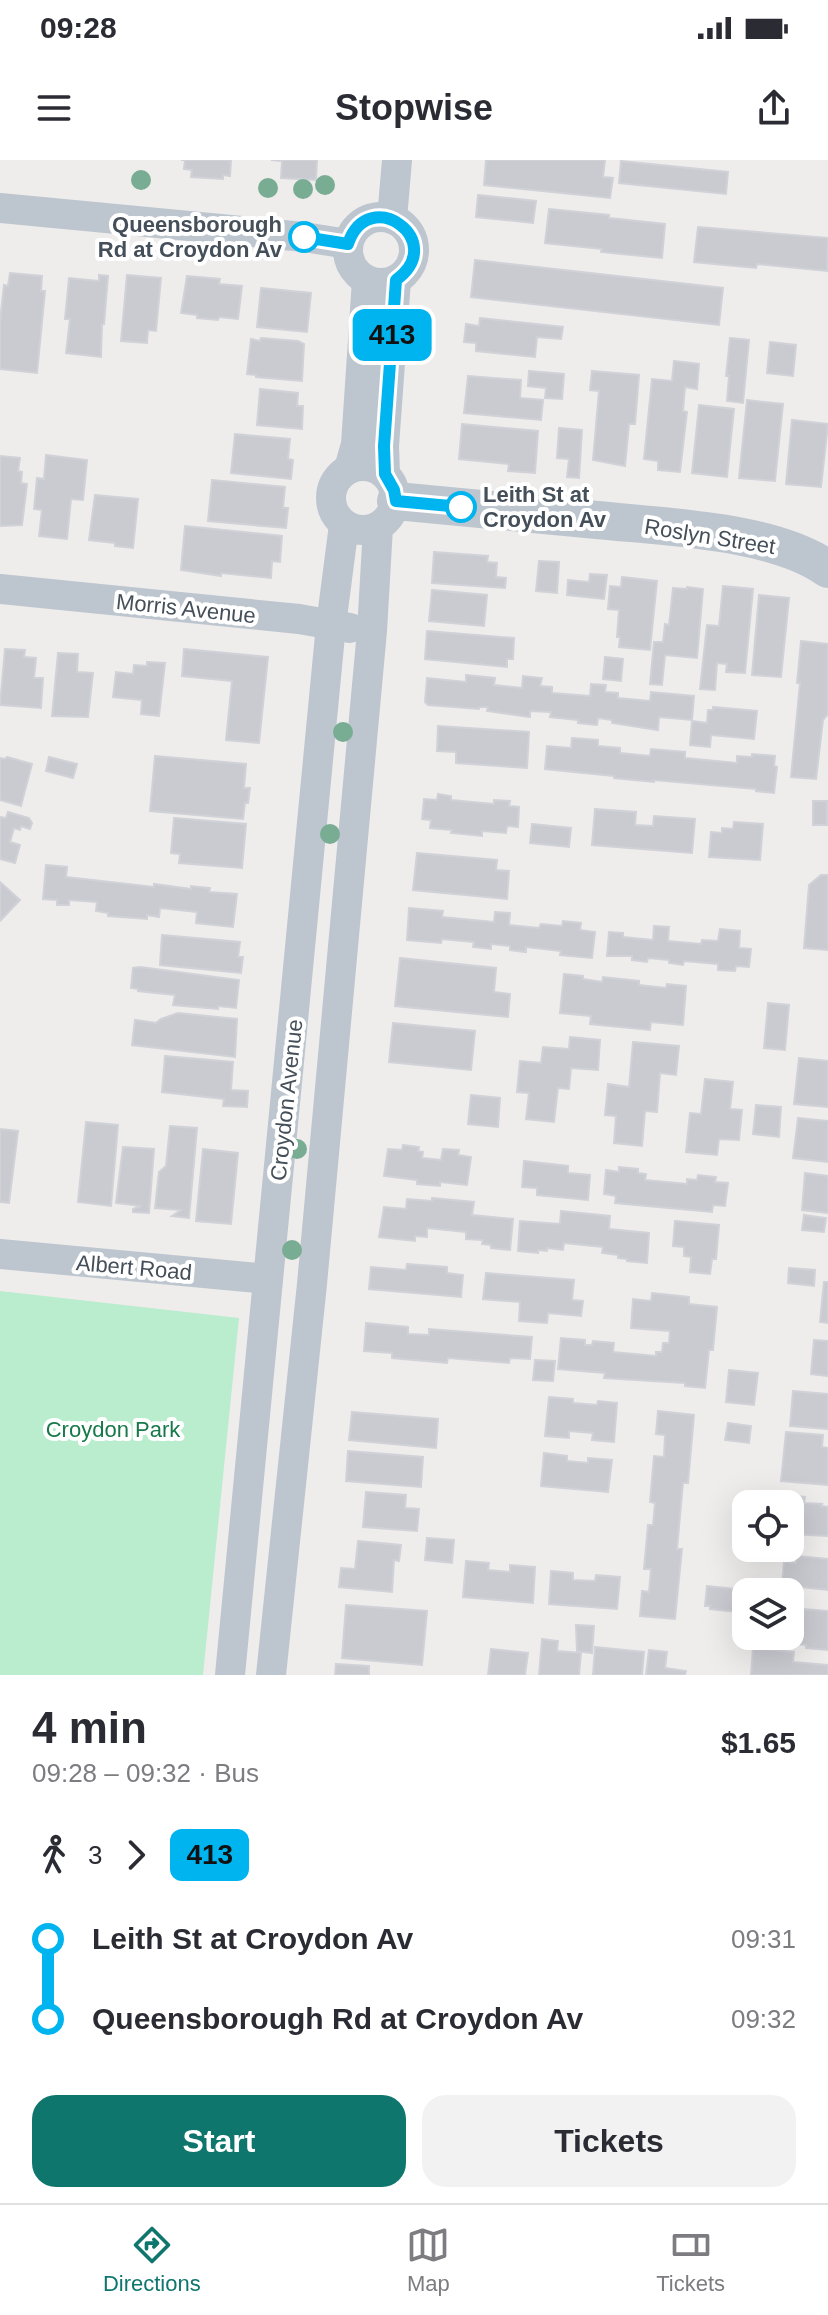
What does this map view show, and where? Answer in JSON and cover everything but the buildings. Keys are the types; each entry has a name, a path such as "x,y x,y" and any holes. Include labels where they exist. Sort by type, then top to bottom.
{"street":[{"path":"392,219 397,160"},
{"path":"0,208 304,237 348,244"},
{"path":"373,218 392,219 407,230 414,248 409,267 381,280 354,270 348,244 364,222 373,218"},
{"path":"349,469 356,444 381,280"},
{"name":"Croydon Avenue","path":"271,1675 312,1284 386,501 381,280"},
{"path":"368,467 386,501 361,531 344,525 337,518 331,500 335,482 349,469 368,467"},
{"name":"Roslyn Street","path":"386,501 647,525 747,538 777,545 828,569"},
{"name":"Croydon Avenue","path":"230,1675 331,625 344,525"},
{"name":"Morris Avenue","path":"0,589 299,619 372,631"},
{"path":"302,947 342,952"},
{"name":"Albert Road","path":"0,1254 268,1279"}],"green space":[{"name":"Croydon Park","path":"0,1291 239,1318 203,1675 0,1675"}],"bus line":[{"name":"413","path":"304,237 348,244 351,235 364,222 382,217 401,223 407,230 414,248 409,267 396,280 384,446 385,474 391,482 396,501 461,507"}],"place":[{"name":"Queensborough Rd at Croydon Av","path":"304,237"},
{"name":"Leith St at Croydon Av","path":"461,507"}]}
